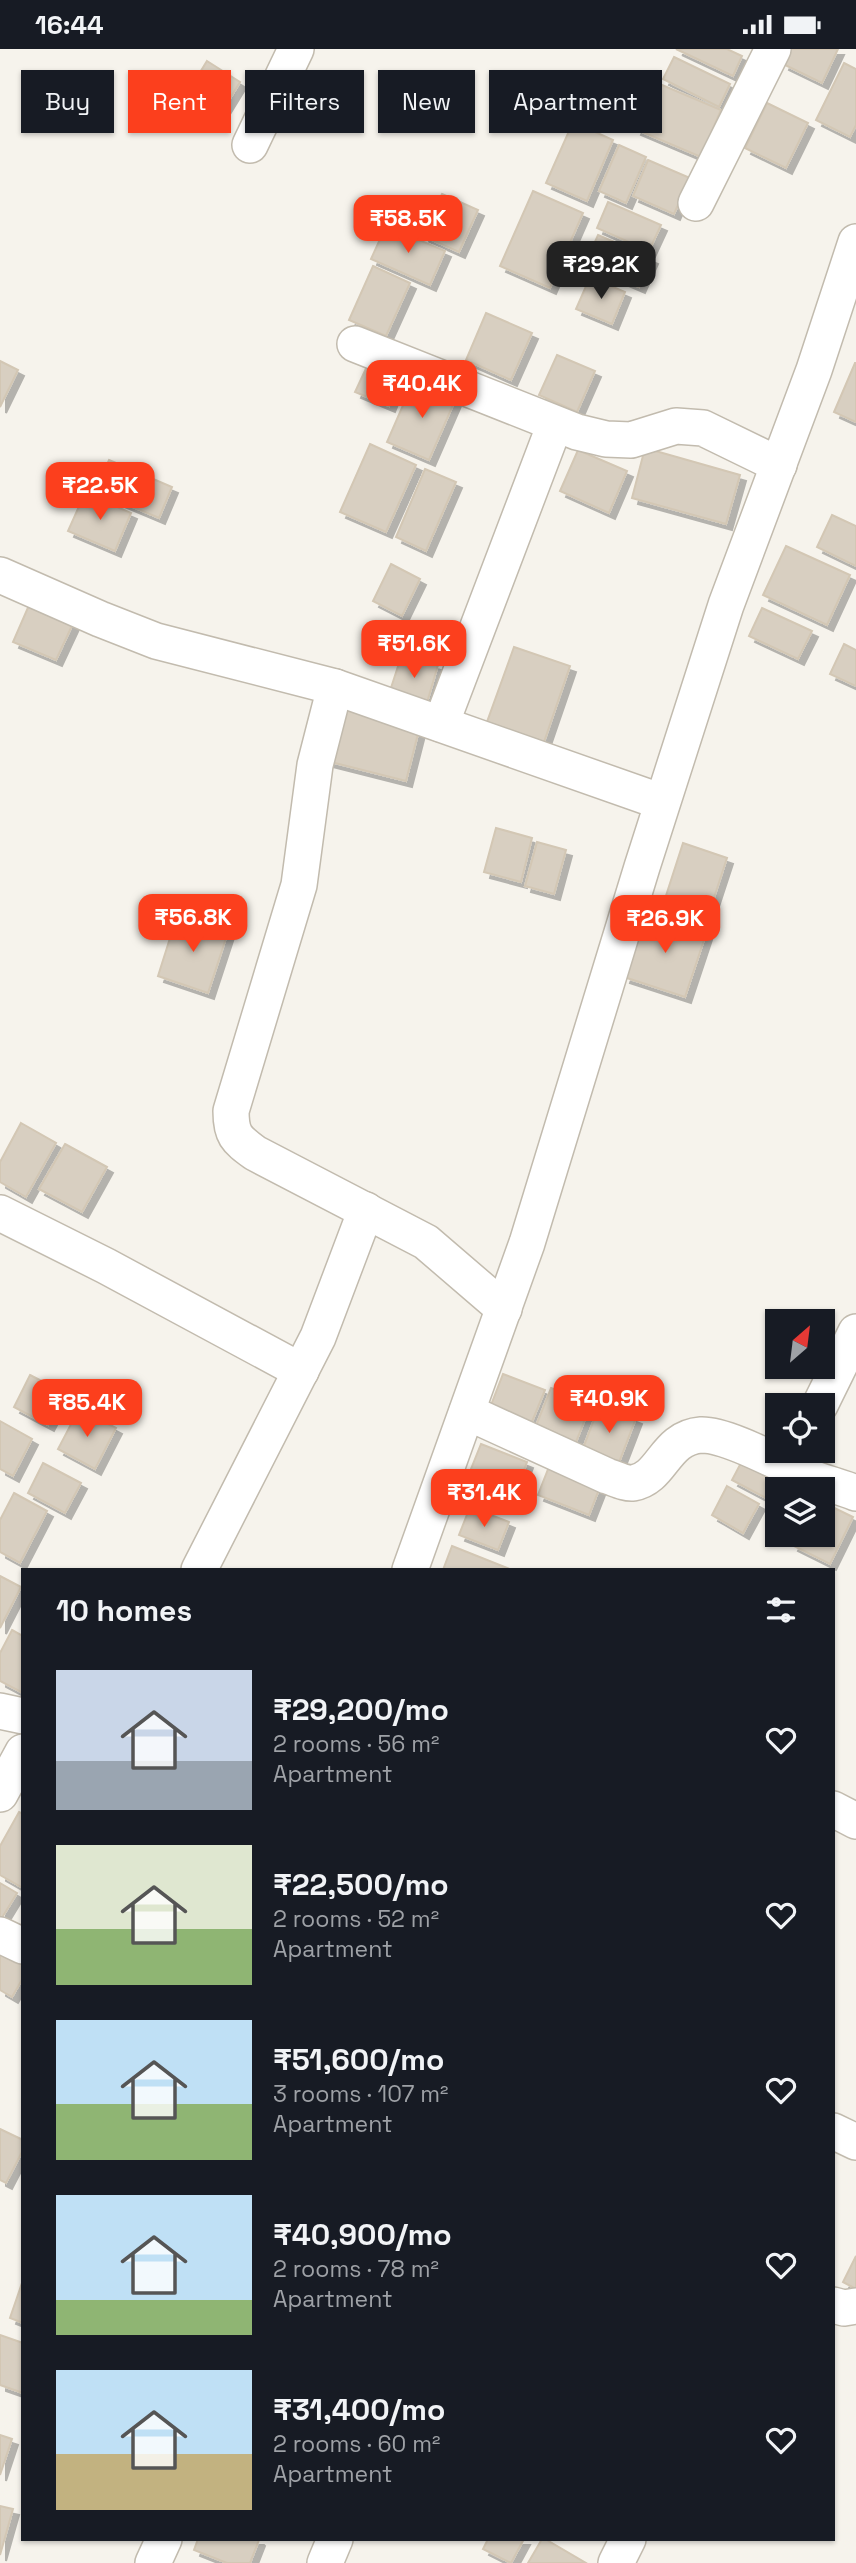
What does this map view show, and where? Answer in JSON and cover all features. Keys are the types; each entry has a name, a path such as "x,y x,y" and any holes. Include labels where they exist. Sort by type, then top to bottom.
{"street":[{"path":"250,145 296,49"},
{"path":"696,203 773,49"},
{"path":"411,1568 527,1243 662,803 726,605 814,370 856,242"},
{"path":"355,344 576,432 606,439 631,440 676,426 703,428 779,465"},
{"path":"441,724 555,423"},
{"path":"0,575 156,641 335,687 662,803"},
{"path":"335,687 315,765 299,885 231,1111 231,1128 238,1140 255,1153 426,1242 504,1309"},
{"path":"200,1568 318,1337 366,1210"},
{"path":"0,1213 106,1266 301,1371"},
{"path":"826,1393 856,1332"},
{"path":"467,1412 607,1476 632,1483 646,1477 675,1444 688,1437 704,1435 765,1451"},
{"path":"801,1463 856,1493"},
{"path":"0,1711 21,1716"},
{"path":"0,1794 21,1756"},
{"path":"835,1810 856,1821"},
{"path":"0,1935 21,1945"},
{"path":"835,2132 856,2142"},
{"path":"835,2306 844,2308 856,2306"},
{"path":"153,2563 163,2541"},
{"path":"325,2563 334,2541"},
{"path":"617,2563 627,2541"}],"building":[{"path":"676,49 727,49 742,56 733,76"},
{"path":"790,49 838,49 822,83 783,64"},
{"path":"674,57 730,84 719,107 663,79"},
{"path":"207,61 221,70 201,70"},
{"path":"844,63 856,69 856,125 850,137 816,120"},
{"path":"231,76 240,82 231,97"},
{"path":"662,85 721,110 701,157 644,133 662,133"},
{"path":"767,103 808,123 786,168 745,148"},
{"path":"568,133 597,133 613,140 587,201 546,183"},
{"path":"619,145 646,157 626,203 599,191"},
{"path":"648,160 690,178 674,214 633,196"},
{"path":"533,191 583,213 550,288 500,266"},
{"path":"442,194 478,210 459,252 423,236"},
{"path":"608,202 661,225 649,251 597,228"},
{"path":"386,226 445,251 430,285 371,259"},
{"path":"598,235 652,258 639,287 585,264"},
{"path":"373,266 410,283 386,336 349,320"},
{"path":"590,277 625,292 612,324 576,309"},
{"path":"486,313 532,333 511,380 466,360"},
{"path":"557,355 595,371 577,412 539,395"},
{"path":"0,361 18,370 0,407"},
{"path":"369,362 401,376 389,406 355,392"},
{"path":"856,363 856,422 834,412"},
{"path":"414,380 456,398 429,460 387,442"},
{"path":"370,444 416,465 386,532 340,512"},
{"path":"645,448 740,475 726,524 632,498"},
{"path":"578,450 627,471 609,513 560,491"},
{"path":"109,460 172,487 159,518 95,491"},
{"path":"425,469 456,482 426,551 396,537"},
{"path":"85,493 131,513 115,551 68,531"},
{"path":"832,515 856,526 856,566 817,547"},
{"path":"786,546 850,575 827,625 763,595"},
{"path":"391,564 420,579 402,616 373,601"},
{"path":"33,596 77,615 56,660 13,642"},
{"path":"762,608 812,631 798,659 749,636"},
{"path":"844,644 856,650 856,686 830,674"},
{"path":"514,647 570,666 544,742 487,722"},
{"path":"402,654 438,665 426,706 389,694"},
{"path":"336,706 420,726 406,781 323,760"},
{"path":"496,828 532,838 521,882 484,872"},
{"path":"537,842 566,850 554,894 525,886"},
{"path":"683,843 727,858 706,922 662,908"},
{"path":"645,914 706,934 685,997 624,977"},
{"path":"177,916 228,932 208,993 158,976"},
{"path":"21,1123 56,1143 26,1197 0,1182 0,1162"},
{"path":"65,1144 107,1167 82,1212 39,1189"},
{"path":"503,1374 545,1390 529,1429 488,1413"},
{"path":"30,1375 65,1393 48,1425 14,1407"},
{"path":"551,1388 591,1404 574,1447 534,1431"},
{"path":"600,1404 636,1418 618,1465 582,1451"},
{"path":"79,1409 116,1428 95,1469 58,1449"},
{"path":"0,1421 32,1439 13,1476 0,1469"},
{"path":"481,1444 527,1462 510,1507 463,1489"},
{"path":"552,1459 603,1479 589,1515 538,1495"},
{"path":"743,1459 778,1477 765,1477 765,1497 732,1480"},
{"path":"43,1463 81,1483 65,1513 28,1493"},
{"path":"727,1486 759,1504 743,1533 712,1515"},
{"path":"14,1493 47,1511 20,1563 0,1552 0,1520"},
{"path":"470,1507 509,1522 498,1550 459,1535"},
{"path":"835,1508 853,1517 830,1564 796,1547 835,1547"},
{"path":"452,1546 507,1568 444,1568"},
{"path":"0,1576 21,1587 0,1628"},
{"path":"12,1630 21,1635 21,1692 0,1681 0,1653"},
{"path":"19,1812 21,1813 21,1887 0,1875 0,1846"},
{"path":"0,1883 17,1893 0,1921"},
{"path":"0,1948 21,1960 21,1981 12,1997 0,1990"},
{"path":"0,2129 21,2139 21,2154 6,2183 0,2180"},
{"path":"856,2256 856,2289 843,2282"},
{"path":"21,2286 21,2322 10,2318"},
{"path":"0,2335 21,2342 21,2392 0,2385"},
{"path":"0,2435 12,2439 0,2475"},
{"path":"0,2506 13,2509 0,2555"},
{"path":"197,2541 259,2541 250,2563 227,2563 194,2550"},
{"path":"487,2541 523,2541 511,2563 483,2549"},
{"path":"541,2541 548,2541 586,2563 528,2563"}]}
